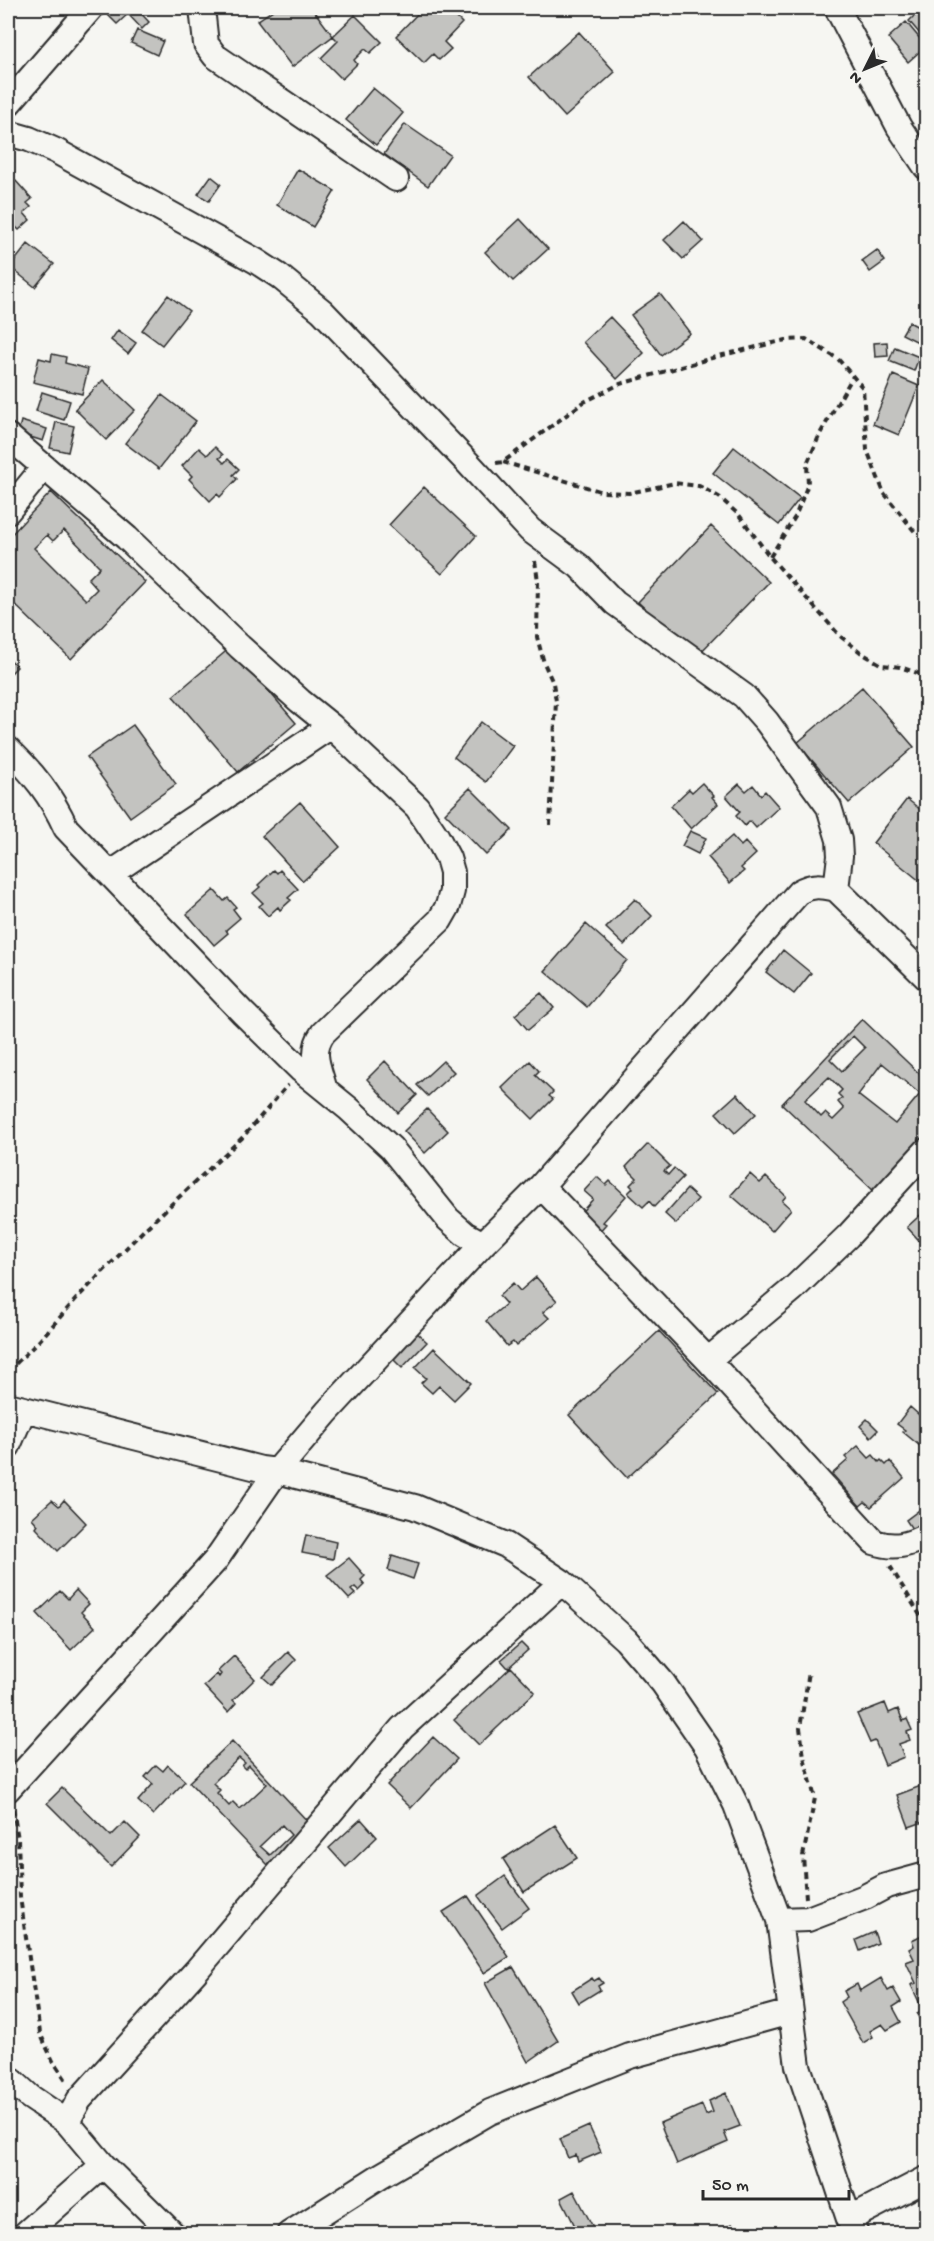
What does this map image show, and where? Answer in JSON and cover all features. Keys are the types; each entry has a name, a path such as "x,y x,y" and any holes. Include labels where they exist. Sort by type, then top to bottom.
{"street":[{"path":"8,104 84,19 91,8"},
{"path":"202,8 206,44 215,56 396,179"},
{"path":"837,8 898,128 927,167"},
{"path":"8,134 29,139 56,151 256,261 279,276 322,311 530,530 579,566 615,603 744,696 767,722 829,807 839,840 840,856 836,889"},
{"path":"8,436 127,538 269,674 331,726 417,807 448,858 452,872 452,891 441,920 323,1033 316,1043 315,1052 324,1087"},
{"path":"8,510 44,467"},
{"path":"110,874 331,726"},
{"path":"8,748 55,803 66,828 243,1013 301,1070 324,1087 391,1148 448,1219 465,1234 483,1244"},
{"path":"11,1785 215,1561 277,1471 327,1412 483,1244 541,1186 799,892 816,886 836,889 927,977"},
{"path":"708,1360 793,1289 848,1236 927,1150"},
{"path":"541,1186 708,1360 874,1542 887,1546 899,1546 927,1536"},
{"path":"8,1446 16,1407 261,1469 277,1471 415,1507 444,1517 506,1545 562,1582 626,1640 663,1683 707,1746 736,1805 779,1920 798,2066 852,2226 927,2179"},
{"path":"67,2122 79,2100 196,1971 402,1728 562,1582"},
{"path":"779,1920 808,1919 886,1886 927,1875"},
{"path":"289,2234 380,2176 490,2112 630,2056 790,2012"},
{"path":"8,2077 37,2103 67,2122 103,2165 173,2234"},
{"path":"25,2234 103,2165"}],"path":[{"path":"468,463 502,462 584,402 620,384 723,355 786,340 806,339 838,359 863,388 867,450 884,493 915,532"},
{"path":"770,556 795,518 808,484 807,464 820,434 853,376"},
{"path":"502,462 603,492 629,493 675,483 699,486 719,497 739,515 770,556 840,636 882,665 900,667 927,676"},
{"path":"530,530 538,581 537,637 544,663 553,682 556,702 550,825"},
{"path":"8,1371 145,1229 242,1138 301,1070"},
{"path":"874,1542 927,1625"},
{"path":"808,1919 803,1856 815,1797 804,1757 800,1728 809,1672"},
{"path":"11,1785 13,1815 18,1839 20,1896 40,2032 53,2061 79,2100"}],"building":[{"path":"115,8 136,8 149,22 142,29 128,14 117,24 107,14"},
{"path":"276,8 312,8 333,36 292,67 257,21"},
{"path":"423,8 435,8 442,14 447,8 462,23 444,42 451,49 439,60 433,54 424,63 396,36"},
{"path":"919,11 926,19 926,41 909,21"},
{"path":"355,15 382,42 370,53 365,49 354,60 357,64 342,79 321,58 338,41 333,36"},
{"path":"906,22 926,46 908,62 888,38"},
{"path":"137,30 163,41 157,55 131,43"},
{"path":"579,32 615,72 565,117 529,77"},
{"path":"373,88 403,113 376,145 346,120"},
{"path":"405,124 450,155 428,186 384,154"},
{"path":"298,169 335,191 313,227 277,205"},
{"path":"211,176 221,184 209,201 198,194"},
{"path":"15,180 32,199 27,203 31,207 24,213 30,220 19,230 12,223 8,228 8,183 9,185"},
{"path":"520,219 548,249 513,281 485,252"},
{"path":"684,221 703,241 683,259 664,240"},
{"path":"28,244 54,264 35,287 10,267"},
{"path":"877,250 885,261 870,272 862,261"},
{"path":"660,294 690,333 661,355 631,315"},
{"path":"168,295 189,311 162,345 142,330"},
{"path":"610,317 644,353 617,379 583,342"},
{"path":"909,322 926,331 924,345 902,334"},
{"path":"118,330 136,343 128,354 111,340"},
{"path":"887,342 888,356 875,357 874,343"},
{"path":"895,347 919,357 914,371 889,361"},
{"path":"52,354 66,357 65,363 88,369 82,394 33,382 39,358 51,361"},
{"path":"893,375 919,386 899,435 873,424"},
{"path":"103,380 135,410 106,440 75,409"},
{"path":"42,392 70,401 64,420 36,411"},
{"path":"162,395 196,421 159,469 125,443"},
{"path":"21,421 47,429 43,441 18,433"},
{"path":"56,422 74,426 68,452 50,448"},
{"path":"215,447 223,455 219,458 224,463 228,459 239,469 233,475 237,479 220,497 217,494 210,501 189,479 192,476 182,466 199,448 207,455"},
{"path":"734,447 800,498 779,525 713,473"},
{"path":"424,487 476,536 442,574 389,525"},
{"path":"51,492 145,582 71,659 8,598 8,538"},
{"path":"711,526 769,582 695,658 638,602"},
{"path":"64,530 100,567 88,579 97,589 86,600 34,548 47,535 53,541"},
{"path":"231,647 296,723 238,772 173,696"},
{"path":"8,657 17,667 8,676"},
{"path":"862,687 914,747 849,803 797,743"},
{"path":"481,722 513,746 486,782 454,757"},
{"path":"133,725 176,784 130,817 87,757"},
{"path":"702,783 718,804 691,829 671,806 689,789 692,792"},
{"path":"739,784 746,791 753,785 761,795 765,791 779,807 756,828 750,821 745,826 736,816 740,812 726,796"},
{"path":"470,788 512,830 486,855 445,813"},
{"path":"907,799 926,814 926,886 873,843"},
{"path":"300,802 340,847 303,881 262,836"},
{"path":"690,831 706,838 698,854 682,846"},
{"path":"732,836 741,846 745,842 756,854 741,868 744,871 730,883 708,857"},
{"path":"274,870 277,873 280,870 298,889 288,898 291,900 280,910 278,907 268,916 259,906 263,903 253,893"},
{"path":"214,890 224,901 228,898 236,907 233,909 240,918 214,945 187,914"},
{"path":"635,899 652,916 624,945 606,928"},
{"path":"586,924 627,960 587,1007 545,971"},
{"path":"783,950 811,973 794,994 766,972"},
{"path":"541,993 554,1008 528,1030 515,1015"},
{"path":"862,1019 926,1080 926,1141 877,1194 782,1104","holes":["853,1036 865,1048 842,1071 830,1059","882,1063 920,1094 895,1124 858,1095","829,1077 842,1090 838,1094 842,1098 838,1102 844,1109 833,1120 825,1113 821,1117 805,1100"]},
{"path":"385,1061 417,1095 398,1113 367,1079"},
{"path":"443,1061 454,1072 428,1096 417,1085"},
{"path":"530,1061 539,1071 535,1075 553,1092 549,1096 553,1099 533,1119 502,1088"},
{"path":"737,1094 756,1114 735,1133 716,1113"},
{"path":"427,1109 448,1131 425,1153 404,1131"},
{"path":"648,1144 670,1166 664,1171 668,1175 674,1168 683,1177 654,1207 649,1201 643,1207 628,1193 633,1188 630,1185 637,1178 626,1167"},
{"path":"750,1174 760,1183 766,1177 786,1196 782,1201 791,1209 772,1231 731,1195"},
{"path":"597,1177 606,1185 610,1181 626,1196 603,1222 606,1224 598,1233 578,1216 593,1199 584,1191"},
{"path":"687,1189 698,1199 676,1224 665,1214"},
{"path":"926,1210 926,1248 907,1227"},
{"path":"536,1277 557,1301 543,1312 549,1318 516,1346 513,1342 507,1346 486,1321 506,1304 499,1296 513,1283 520,1291"},
{"path":"413,1329 427,1342 402,1368 389,1355"},
{"path":"659,1331 718,1394 627,1478 569,1415"},
{"path":"434,1348 471,1383 454,1400 439,1386 432,1393 421,1383 426,1378 415,1368"},
{"path":"910,1407 926,1421 926,1451 897,1424"},
{"path":"867,1419 878,1430 871,1437 860,1426"},
{"path":"858,1446 869,1458 873,1455 879,1462 881,1460 886,1465 890,1461 904,1478 871,1507 865,1502 860,1506 832,1474 848,1460 845,1457"},
{"path":"52,1500 59,1506 64,1500 86,1523 58,1551 36,1528 38,1525 32,1518"},
{"path":"926,1505 926,1523 914,1532 906,1520"},
{"path":"306,1535 336,1542 333,1559 302,1553"},
{"path":"392,1556 418,1564 413,1579 388,1570"},
{"path":"349,1558 365,1576 361,1580 365,1585 359,1591 355,1587 351,1590 355,1594 349,1599 327,1575"},
{"path":"76,1590 89,1604 81,1612 95,1627 71,1650 37,1613 60,1591 68,1599"},
{"path":"521,1643 528,1650 508,1668 501,1660"},
{"path":"288,1652 296,1660 272,1685 263,1677"},
{"path":"234,1656 255,1679 233,1700 236,1703 228,1712 204,1686 217,1674 219,1677 221,1674 218,1671"},
{"path":"511,1667 535,1692 479,1745 454,1720"},
{"path":"885,1703 889,1713 898,1709 903,1721 907,1719 912,1730 907,1732 910,1740 899,1744 904,1757 885,1765 875,1741 870,1743 857,1714"},
{"path":"433,1737 457,1759 411,1808 387,1785"},
{"path":"232,1741 311,1825 268,1865 189,1782","holes":["239,1758 245,1763 242,1766 245,1769 249,1765 267,1784 240,1809 233,1802 229,1806 217,1793 220,1790 213,1783","282,1825 291,1835 270,1855 260,1846"]},
{"path":"156,1765 163,1771 168,1765 185,1781 153,1815 138,1801 153,1784 145,1777"},
{"path":"926,1784 926,1821 909,1827 897,1795"},
{"path":"62,1788 111,1836 125,1822 140,1837 111,1867 47,1803"},
{"path":"361,1819 377,1837 346,1867 329,1848"},
{"path":"555,1825 577,1858 524,1892 503,1859"},
{"path":"505,1876 529,1908 502,1928 478,1896"},
{"path":"468,1896 509,1957 484,1973 443,1912"},
{"path":"874,1932 878,1943 860,1951 856,1940"},
{"path":"926,1933 926,2003 921,2006 911,1985 916,1983 906,1962 914,1959 909,1949 914,1946 912,1940"},
{"path":"513,1967 558,2041 528,2062 485,1983"},
{"path":"592,1978 594,1981 599,1978 603,1983 598,1986 600,1990 579,2003 572,1991"},
{"path":"881,1978 888,1991 893,1988 901,2002 893,2007 901,2022 887,2030 882,2024 870,2031 873,2037 863,2043 840,2002 847,1997 844,1991 857,1984 860,1991"},
{"path":"926,2009 926,2020 921,2022 917,2014"},
{"path":"726,2093 740,2126 724,2132 728,2142 677,2164 660,2123 702,2105 706,2115 713,2112 709,2101"},
{"path":"589,2126 601,2152 578,2162 576,2155 568,2158 560,2139"},
{"path":"574,2191 594,2229 586,2234 579,2234 561,2198"},
{"path":"732,2224 738,2234 716,2234"}]}
